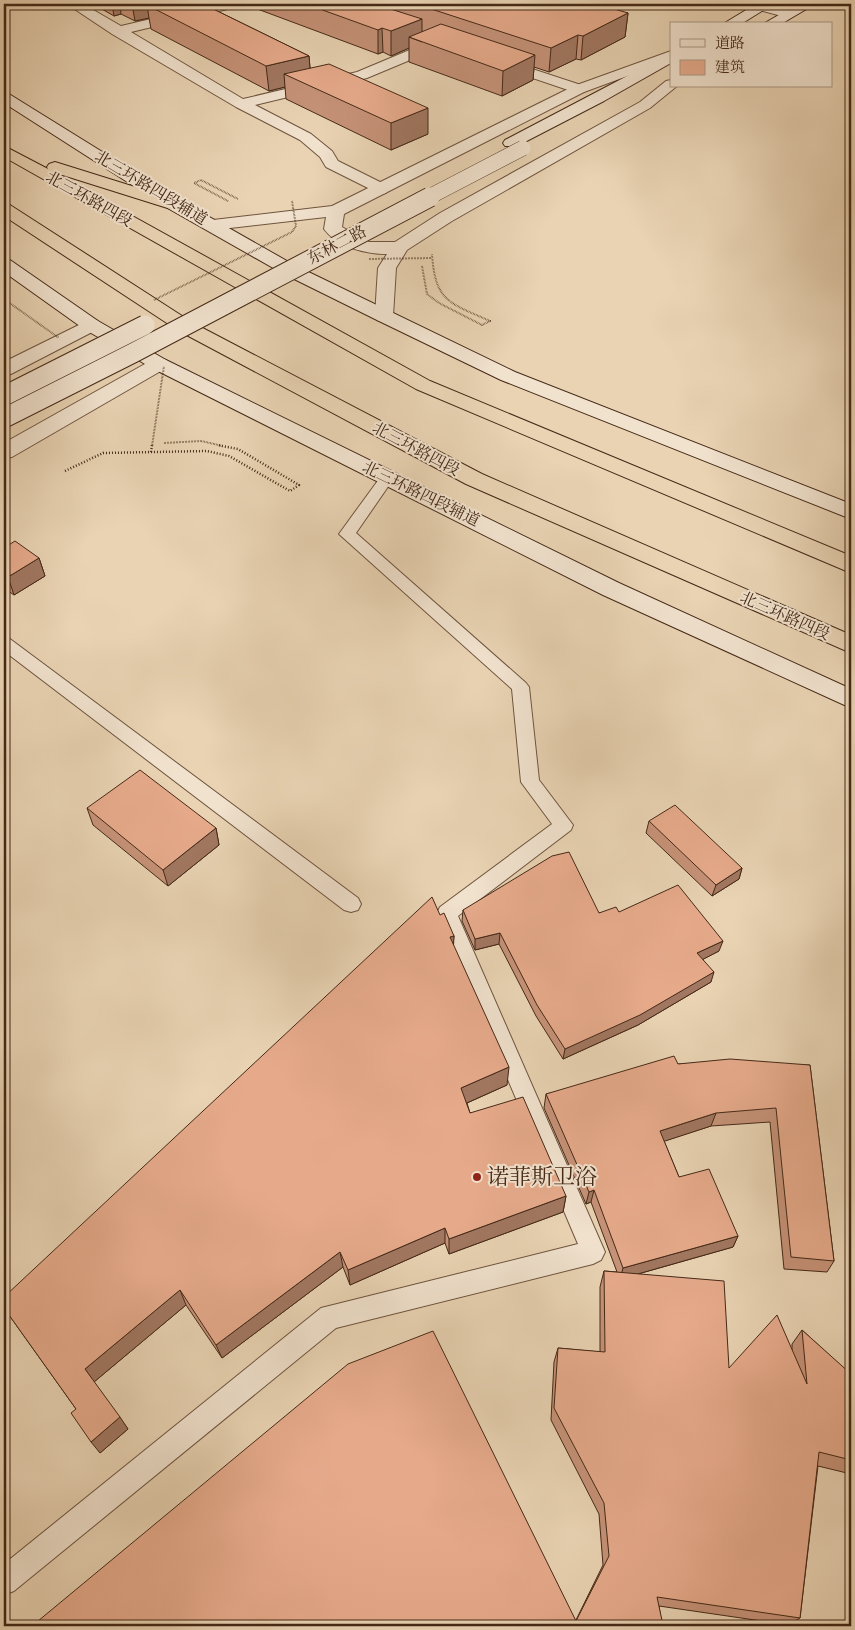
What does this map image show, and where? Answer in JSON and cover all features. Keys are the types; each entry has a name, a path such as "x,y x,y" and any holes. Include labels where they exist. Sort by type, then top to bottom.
{"highway":[{"path":"4,150 177,206"},
{"name":"北三环路四段","path":"4,150 423,385 851,565"},
{"name":"北三环路四段","path":"4,209 186,327 474,480 851,645"}],"main road":[{"path":"74,4 241,104 313,141 329,158 332,164 380,190"},
{"path":"117,31 231,4"},
{"path":"774,22 808,4"},
{"path":"733,22 760,5 789,14"},
{"path":"241,104 362,75 445,44 423,36"},
{"path":"213,225 336,211 579,89 670,56"},
{"name":"东林二路","path":"4,418 134,353 517,146 670,57"},
{"path":"487,58 579,89"},
{"name":"东林二路","path":"208,294 670,73"},
{"path":"384,316 387,268 400,247 446,217 645,105 670,85"},
{"name":"北三环路四段辅道","path":"4,97 177,206 288,269 508,376 851,512"},
{"path":"336,211 333,229 342,237 373,249 400,247"},
{"name":"北三环路四段辅道","path":"4,264 91,325 161,364 611,589 851,699"},
{"path":"4,396 182,307"},
{"path":"4,370 91,325"},
{"path":"4,452 161,364"}],"lane":[{"path":"4,1581 330,1317 593,1252 447,913 564,825 530,782 520,687 347,534 387,478"},
{"path":"4,643 351,904"}],"path":[{"path":"146,304 292,232 296,226 292,202"},
{"path":"422,266 427,294 439,303 482,325 490,321 445,300 438,290 432,251"},
{"path":"365,260 432,258"},
{"path":"4,299 66,343"},
{"path":"152,452 161,364"},
{"path":"64,471 104,453 207,451 229,456 290,491 299,485 238,449 200,441 164,443"}],"building":[{"path":"203,4 309,56 266,66 147,5"},
{"path":"306,4 375,4 422,19 391,31 382,28 378,30"},
{"path":"416,4 597,4 628,13 583,36 578,35 551,48"},
{"path":"441,24 535,55 503,71 409,37"},
{"path":"329,64 428,108 391,123 284,74"},
{"path":"15,541 39,558 8,577 4,574 4,548"},
{"path":"140,770 216,828 163,870 87,808"},
{"path":"675,805 742,868 716,885 649,821"},
{"path":"569,852 599,913 616,907 619,912 678,885 723,941 697,953 714,972 640,1015 565,1049 537,1005 500,933 475,939 463,910 552,856"},
{"path":"432,897 440,915 444,913 454,936 450,937 509,1067 461,1088 470,1113 523,1097 566,1196 449,1239 445,1228 348,1270 340,1252 216,1345 180,1290 85,1369 120,1417 91,1442 71,1413 76,1409 4,1308 4,1297"},
{"path":"674,1056 678,1064 730,1059 810,1065 834,1261 791,1257 776,1108 716,1113 660,1131 679,1177 709,1169 738,1236 623,1268 594,1190 589,1192 546,1094"},
{"path":"604,1271 724,1281 729,1368 777,1315 807,1384 802,1330 851,1374 851,1460 819,1452 800,1618 657,1597 662,1626 32,1626 348,1364 433,1331 576,1621 609,1556 604,1503 554,1408 558,1348 605,1352"}],"place":[{"name":"诺菲斯卫浴","path":"477,1177"}]}
